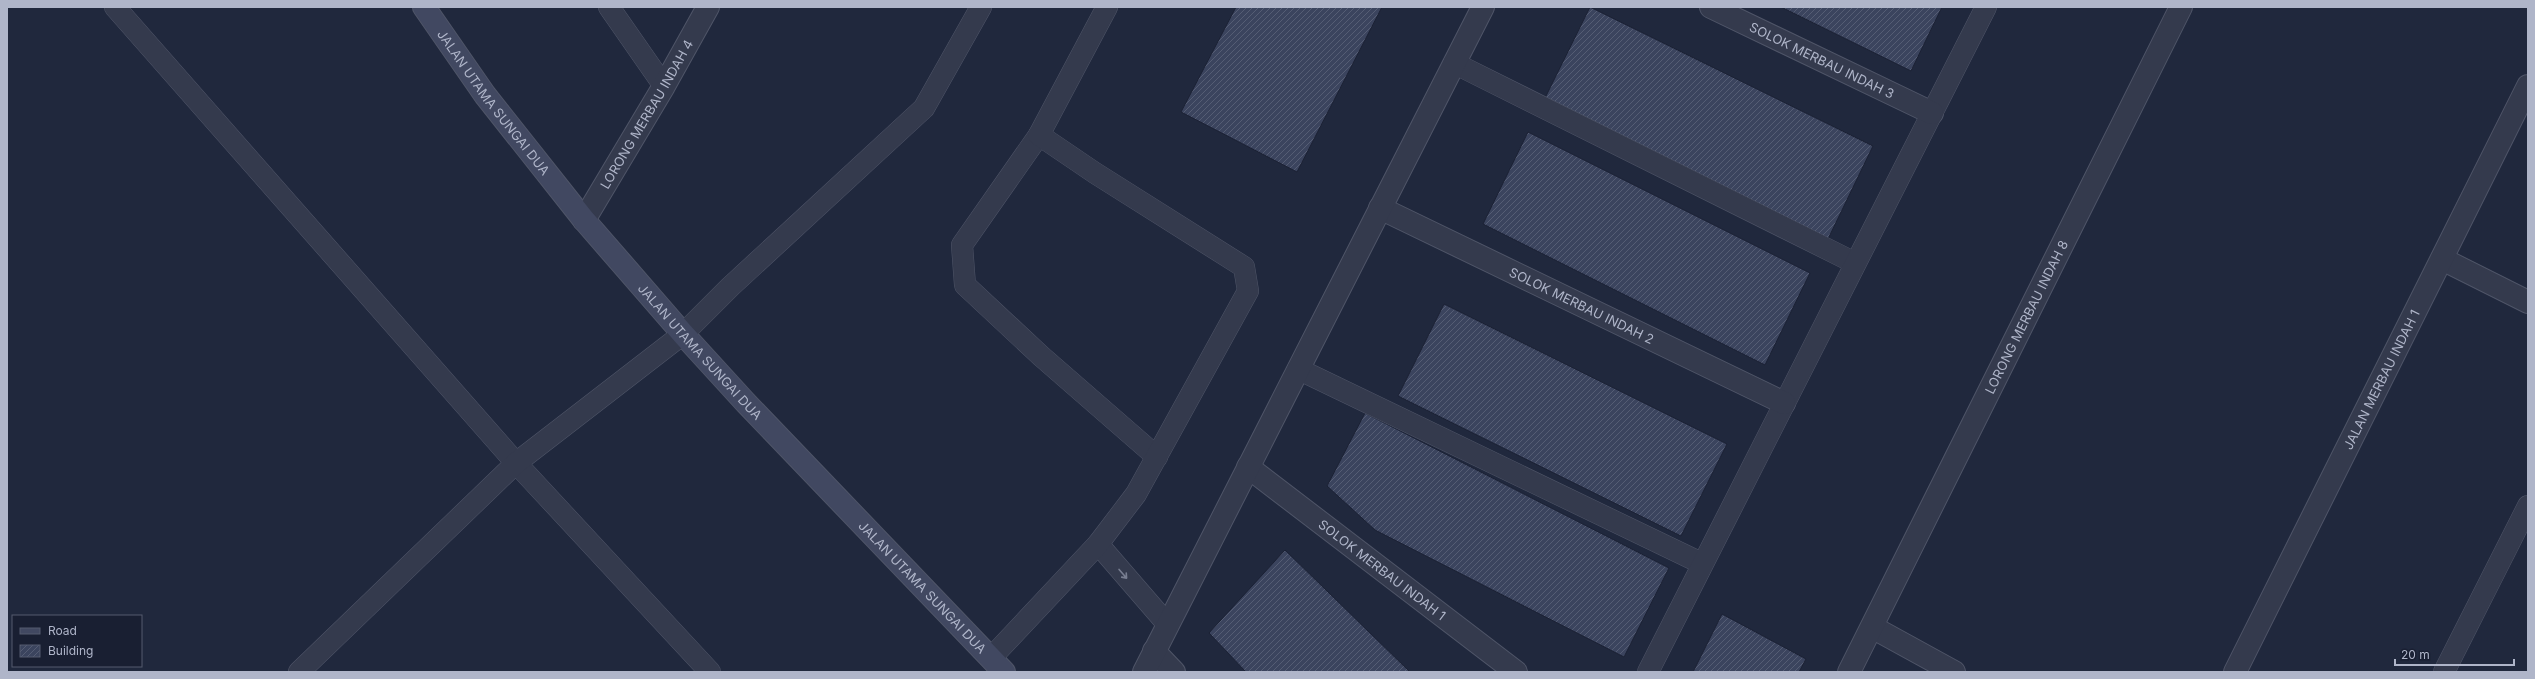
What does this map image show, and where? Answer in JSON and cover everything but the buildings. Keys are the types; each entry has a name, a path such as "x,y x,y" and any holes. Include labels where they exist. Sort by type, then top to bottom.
{"main road":[{"name":"JALAN UTAMA SUNGAI DUA","path":"424,7 485,95 584,220 683,334 751,408 997,665"}],"street":[{"name":"LORONG MERBAU INDAH 4","path":"584,220 664,86 708,7"},
{"path":"1144,672 1483,7"},
{"name":"SOLOK MERBAU INDAH 3","path":"1711,7 1932,114"},
{"name":"LORONG MERBAU INDAH 8","path":"1849,672 2181,7"},
{"name":"JALAN MERBAU INDAH 1","path":"2235,672 2528,86"},
{"name":"SOLOK MERBAU INDAH 2","path":"1380,208 1784,403"},
{"path":"2442,259 2528,302"},
{"name":"SOLOK MERBAU INDAH 1","path":"1248,467 1516,672"},
{"path":"1872,627 1954,672"},
{"path":"1154,651 1174,672"}],"lane":[{"path":"115,7 516,463 710,672"},
{"path":"609,7 664,86"},
{"path":"299,672 516,463 683,334 730,286 924,108 982,7"},
{"path":"1107,7 1039,135 962,245 965,285 1041,356 1157,457"},
{"path":"1648,672 1701,563 1986,7"},
{"path":"1454,63 1855,263"},
{"path":"997,665 1098,544 1136,494 1248,291 1244,267 1095,173 1039,135"},
{"path":"1298,369 1701,563"},
{"path":"2444,672 2528,506"},
{"path":"1098,544 1168,625"}]}
